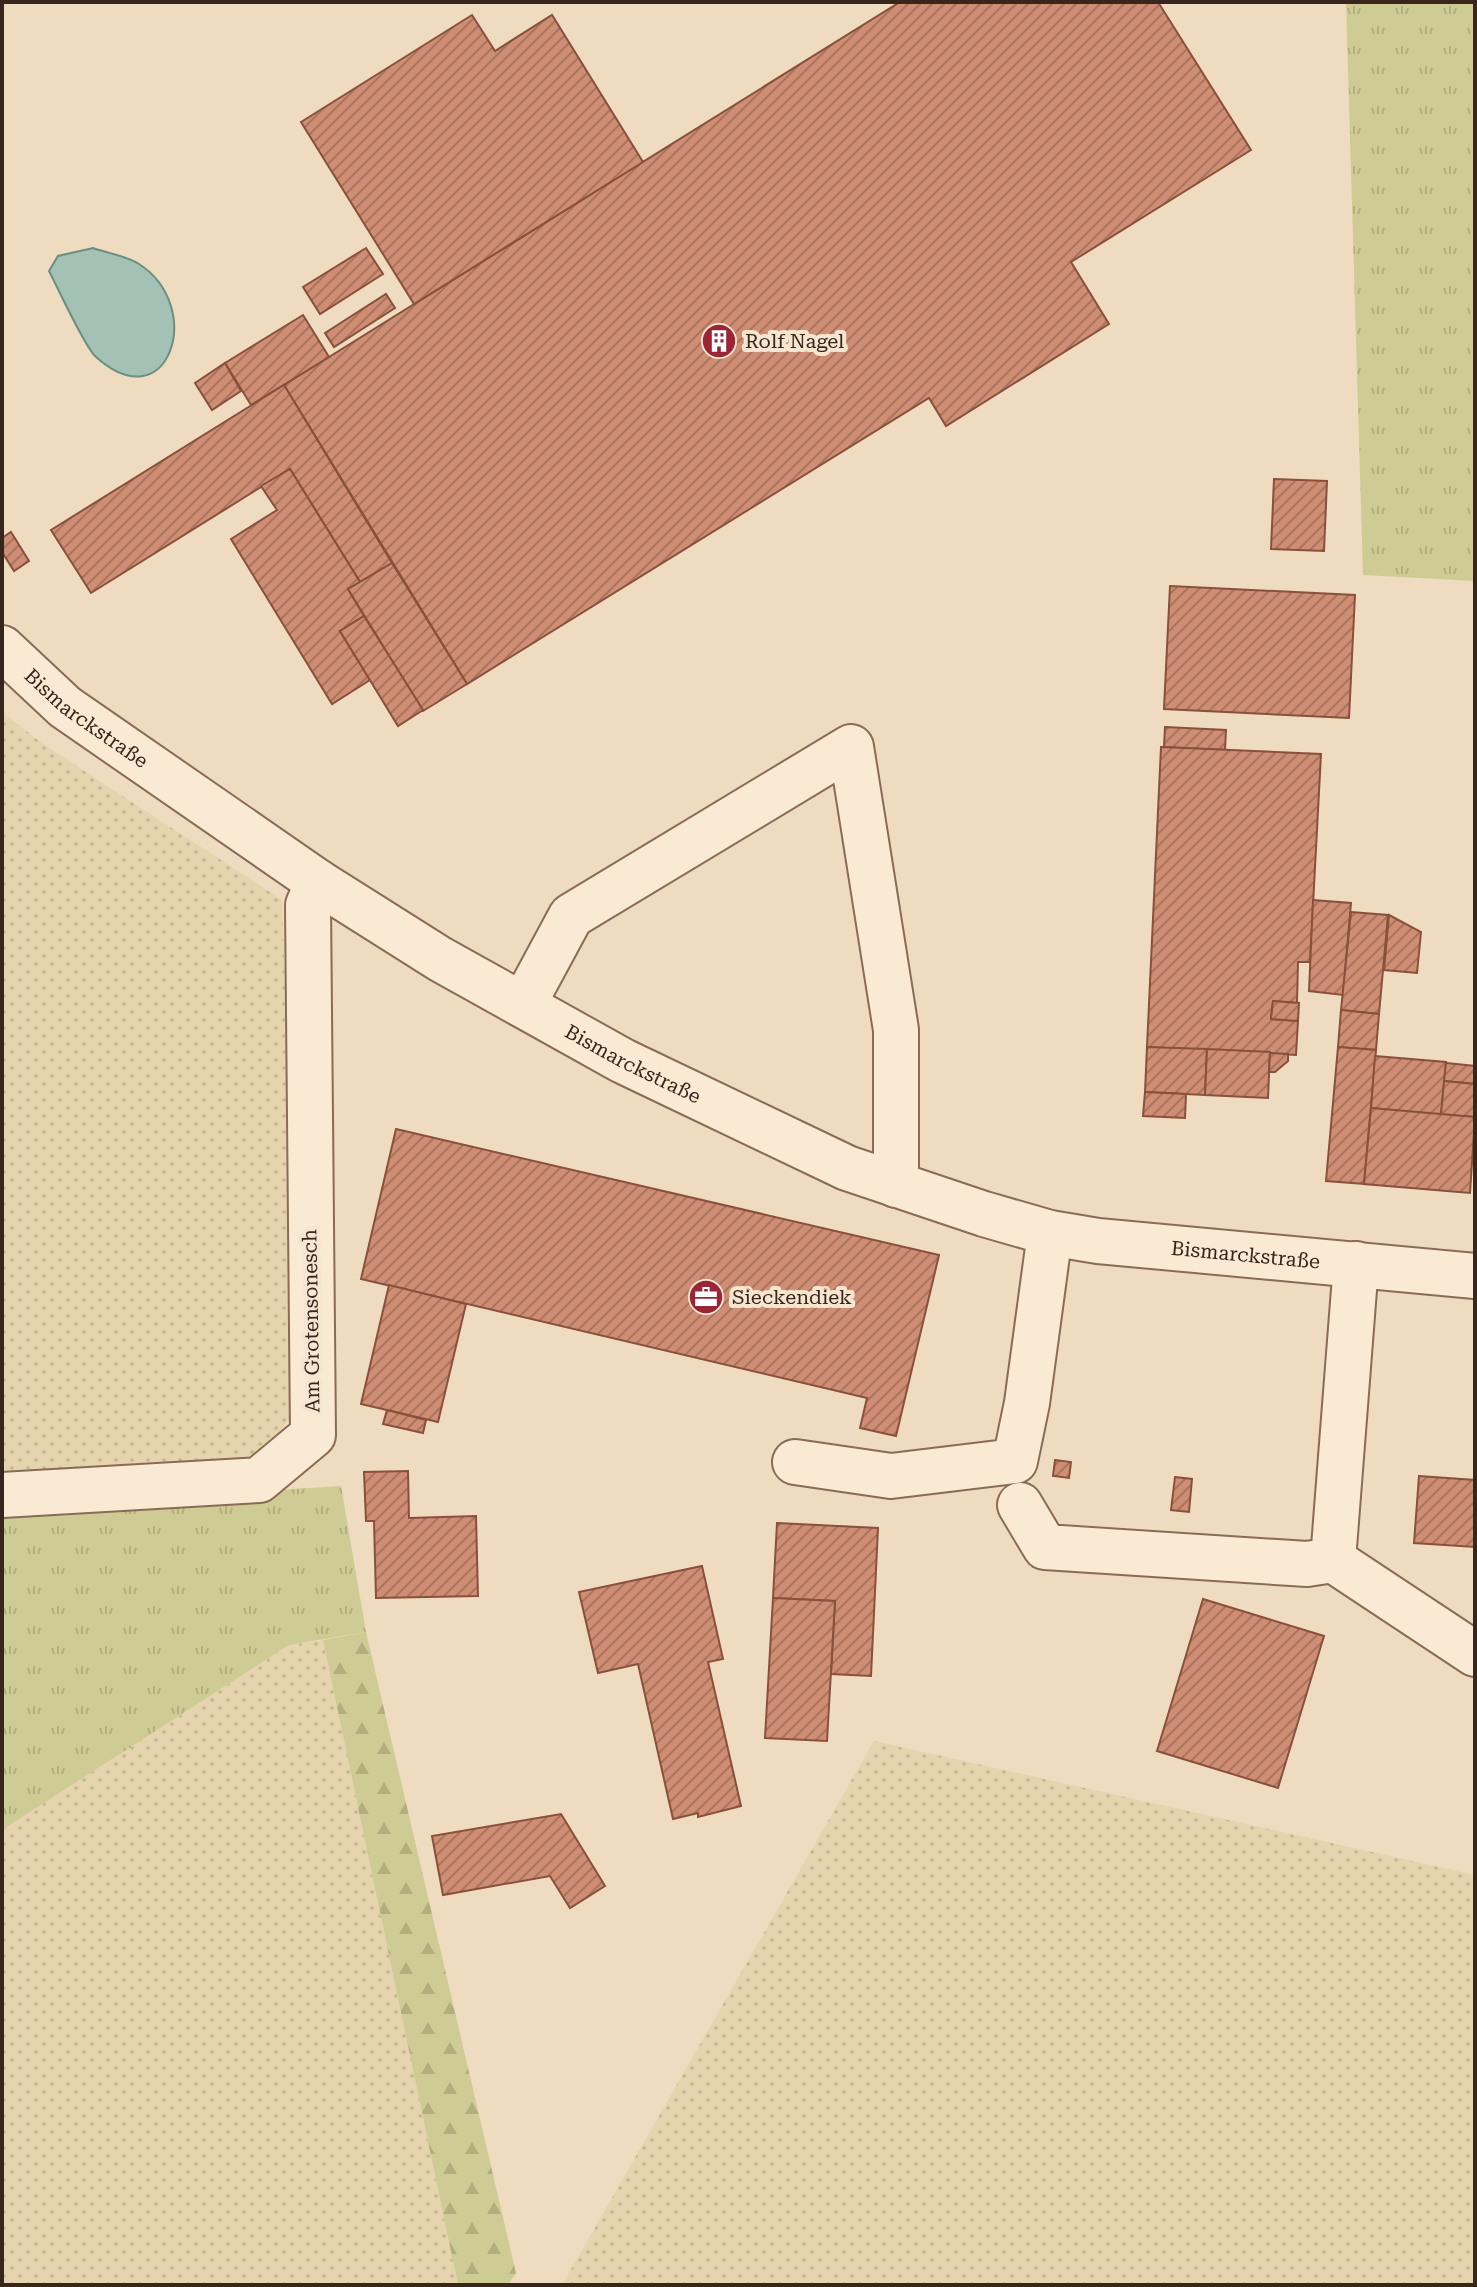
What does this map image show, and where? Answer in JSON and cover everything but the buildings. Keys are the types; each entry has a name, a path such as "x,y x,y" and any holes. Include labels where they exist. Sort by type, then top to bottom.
{"street":[{"name":"Bismarckstraße","path":"2,648 65,707 318,882 440,959 623,1061 847,1168 1050,1233 1109,1242 1475,1276"},
{"path":"523,1005 571,916 851,747 896,1030 896,1185"},
{"name":"Am Grotensonesch","path":"2,1495 259,1480 313,1435 308,905 318,882"},
{"path":"795,1462 891,1476 1015,1461 1027,1403 1050,1233"},
{"path":"1333,1560 1356,1264"},
{"path":"1020,1505 1045,1547 1307,1564 1333,1560 1475,1654"}],"shaded area":[{"path":"93,248 139,264 159,283 171,306 174,329 170,351 159,367 143,376 122,373 96,357 49,271 58,256"},
{"path":"2,712 43,744 282,900 300,1405 259,1458 2,1477"},
{"path":"323,1640 458,2285 2,2285 2,1830 289,1645"},
{"path":"874,1741 1475,1875 1475,2285 562,2285"}],"green space":[{"path":"1346,2 1475,2 1475,581 1363,575"},
{"path":"341,1486 366,1632 289,1645 2,1830 2,1507"},
{"path":"366,1632 516,2273 508,2285 458,2285 323,1640"}],"place":[{"name":"Rolf Nagel","path":"719,341"},
{"name":"Sieckendiek","path":"706,1297"}]}
